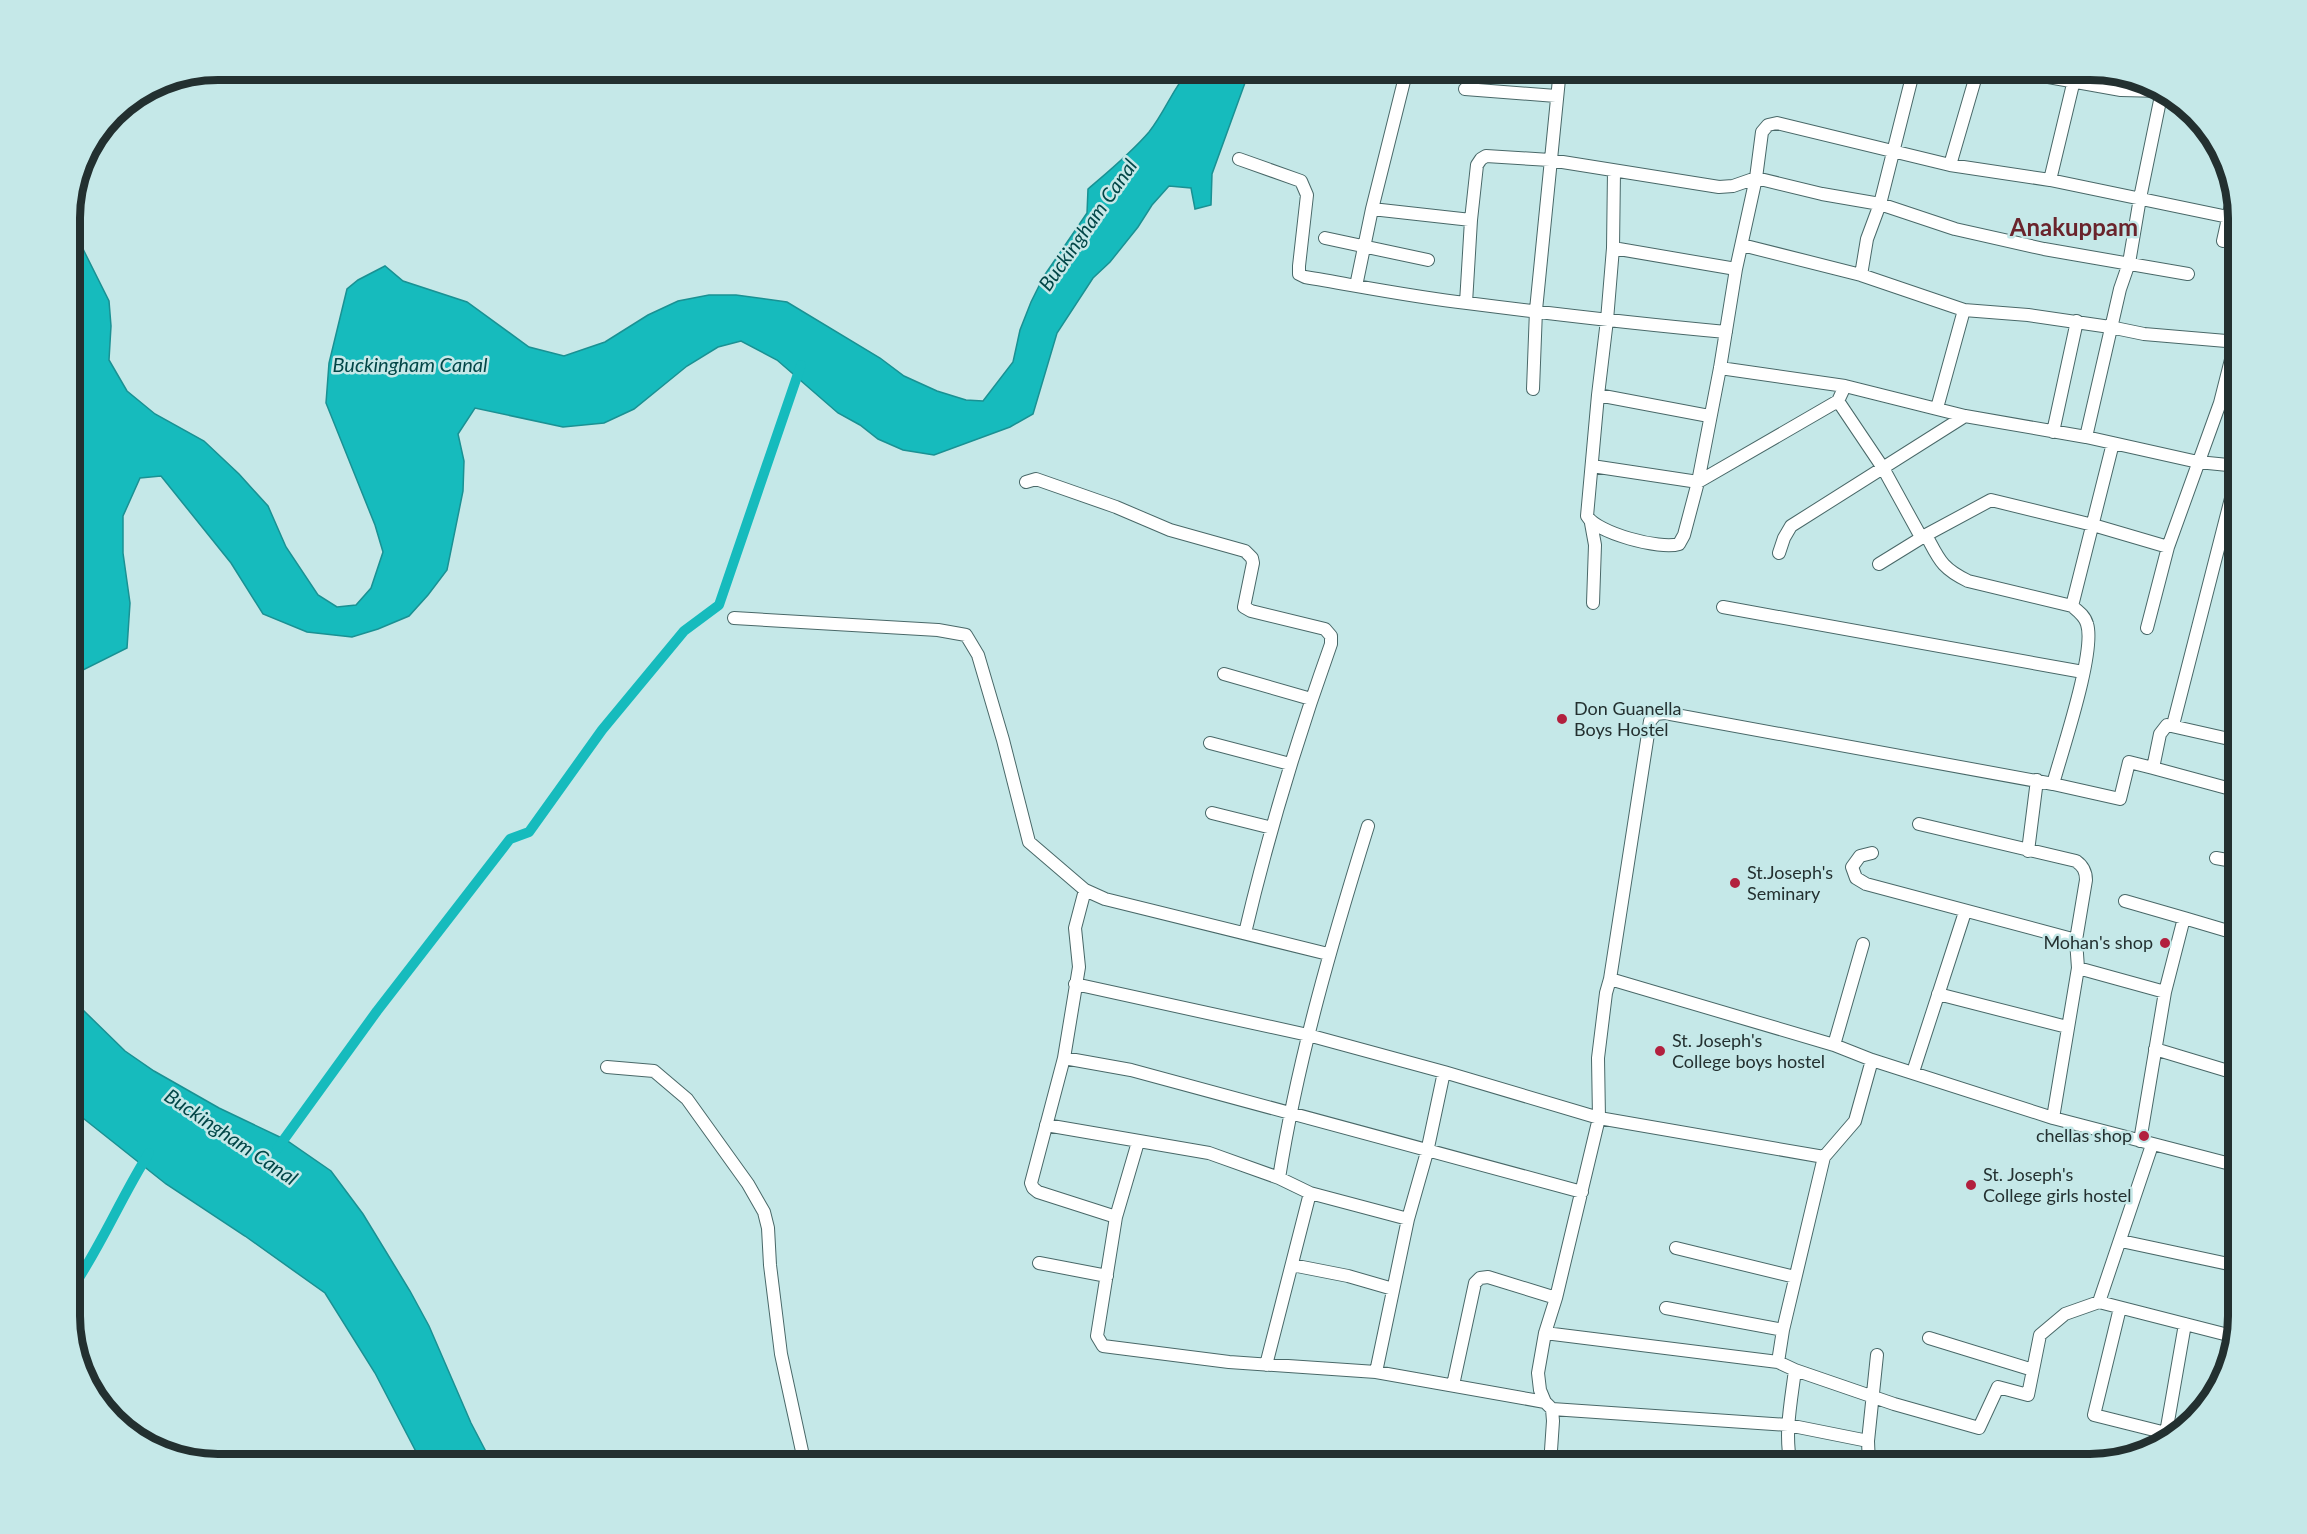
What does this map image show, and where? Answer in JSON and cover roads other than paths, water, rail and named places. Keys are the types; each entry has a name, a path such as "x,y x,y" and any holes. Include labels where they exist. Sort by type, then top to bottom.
{"street":[{"path":"1533,389 1536,310 1558,80"},
{"path":"1861,274 1867,239 1880,204 1911,80"},
{"path":"1950,165 1975,80"},
{"path":"2050,180 2074,80 2121,90 2143,91"},
{"path":"1356,286 1372,209 1404,81"},
{"path":"1465,89 1556,96"},
{"path":"2086,437 2110,327 2129,263 2160,100"},
{"path":"1591,523 1633,540 1671,546 1679,544 1684,535 1698,482 1736,269 1756,178 1762,132 1768,125 1777,123 1950,165 2050,180 2228,217 2223,241"},
{"path":"1466,303 1470,220 1477,165 1486,156 1550,160 1719,187 1733,186 1756,178 1822,194 1880,204 1955,229 2044,249 2188,274"},
{"path":"1239,159 1301,181 1305,187 1307,195 1299,274 1305,277 1466,303 1536,310 1607,321 1726,332"},
{"path":"1593,603 1595,545 1591,523 1587,516 1613,248 1614,171"},
{"path":"1372,209 1470,220"},
{"path":"1325,238 1428,260"},
{"path":"1742,245 1861,274 1964,310 2078,321 2144,334 2228,339"},
{"path":"1613,248 1736,269"},
{"path":"1937,408 1964,310"},
{"path":"2053,432 2078,321"},
{"path":"1720,368 1845,386 1965,416 2086,437 2198,462 2228,465"},
{"path":"2147,628 2168,547 2220,403 2228,373"},
{"path":"1592,466 1698,482 1838,401 1845,386"},
{"path":"1598,395 1709,416"},
{"path":"1838,401 1943,565 1953,574 1968,581 2072,606 2087,622 2090,636 2084,672 2053,784"},
{"path":"1779,553 1791,526 1965,416"},
{"path":"2072,606 2113,443"},
{"path":"1026,482 1036,479 1116,507 1170,530 1249,554 1253,563 1244,607 1325,629 1331,636 1331,644 1290,764 1245,933"},
{"path":"1879,564 1924,536 1991,500 2093,525 2168,547"},
{"path":"2173,725 2228,510"},
{"path":"1723,607 2084,672"},
{"path":"734,618 938,630 966,635 978,655 1029,842 1085,890 1105,899 1328,954"},
{"path":"1224,674 1311,699"},
{"path":"1551,1454 1554,1434 1548,1406 1538,1383 1545,1333 1556,1298 1599,1119 1598,1058 1606,993 1650,720 1656,714 1665,712 2037,780 2120,800 2129,762 2228,789"},
{"path":"2153,768 2160,734 2168,725 2228,739"},
{"path":"1210,743 1290,764"},
{"path":"2028,851 2037,780"},
{"path":"1212,813 1272,828"},
{"path":"1919,824 2076,861 2086,872 2076,940 2078,968 2052,1118"},
{"path":"1280,1178 1290,1112 1328,954 1368,826"},
{"path":"1872,854 1860,856 1852,867 1856,878 1866,884 2076,940"},
{"path":"2216,858 2228,860"},
{"path":"1085,890 1075,928 1079,967 1064,1058 1031,1183 1038,1192 1116,1216"},
{"path":"2125,901 2228,931"},
{"path":"1912,1072 1965,912"},
{"path":"2099,1302 2121,1241 2146,1143 2155,1049 2165,992 2184,918"},
{"path":"1834,1045 1863,944"},
{"path":"2078,968 2165,992"},
{"path":"1610,979 1834,1045 1872,1060 2052,1118 2228,1164"},
{"path":"1075,984 1308,1035 1444,1072 1599,1119 1824,1157"},
{"path":"1938,994 2067,1027"},
{"path":"2155,1049 2228,1071"},
{"path":"1064,1058 1131,1070 1290,1112 1427,1152 1582,1192"},
{"path":"1778,1362 1783,1329 1824,1157 1855,1121 1872,1060"},
{"path":"607,1067 654,1071 687,1099 748,1184 764,1212 768,1228 770,1265 781,1354 803,1454"},
{"path":"1376,1372 1408,1219 1427,1152 1444,1072"},
{"path":"1046,1125 1209,1153 1280,1178 1310,1193 1408,1219"},
{"path":"1138,1142 1116,1216 1097,1336 1104,1346 1266,1365 1376,1372 1453,1385 1548,1406 1788,1425 1868,1441"},
{"path":"1266,1365 1310,1193"},
{"path":"2121,1241 2228,1264"},
{"path":"1676,1248 1795,1277"},
{"path":"1039,1263 1107,1276"},
{"path":"1292,1265 1348,1276 1393,1289"},
{"path":"1453,1385 1475,1283 1480,1278 1488,1277 1556,1298"},
{"path":"1545,1333 1778,1362 1872,1397 1978,1428 1998,1387 2028,1395 2040,1335 2065,1314 2099,1302 2226,1334"},
{"path":"1666,1308 1783,1329"},
{"path":"2120,1308 2094,1415 2164,1432"},
{"path":"2172,1427 2185,1324"},
{"path":"1929,1338 2033,1370"},
{"path":"1869,1454 1877,1355"},
{"path":"1789,1454 1788,1425 1795,1370"}],"water":[{"name":"Buckingham Canal","path":"1182,80 1246,80 1212,174 1211,205 1195,209 1191,188 1169,186 1110,262 1093,278 1057,333 1033,414 1010,427 934,455 903,450 878,439 860,425 838,413 777,360 741,341 718,347 687,366 634,409 604,423 563,427 475,408 458,434 464,461 463,491 447,570 409,616 352,637 307,632 263,614 231,563 161,476 140,478 123,516 123,553 130,603 127,648 80,672 80,243 109,301 111,326 109,360 127,391 155,414 204,441 239,474 268,506 286,547 318,595 337,607 356,605 371,588 383,552 375,525 326,403 329,363 347,289 358,280 385,266 403,281 467,302 529,347 564,356 605,342 648,315 678,301 709,295 736,295 787,302 880,358 904,376 937,391 966,400 983,401 1013,362 1020,330 1031,302 1044,276 1087,213 1088,189 1149,132"},
{"name":"Buckingham Canal","path":"80,1006 125,1051 154,1071 219,1108 286,1140 331,1171 363,1214 410,1291 429,1326 471,1423 487,1454 417,1454 375,1373 325,1293 166,1184 80,1116"}],"waterway":[{"path":"277,1149 377,1011 510,839 529,832 602,730 684,631 719,605 801,365"},
{"path":"80,1276 149,1153"}],"place":[{"name":"Don Guanella Boys Hostel","path":"1562,719"},
{"name":"St.Joseph's Seminary","path":"1735,883"},
{"name":"Mohan's shop","path":"2165,943"},
{"name":"St. Joseph's College boys hostel","path":"1660,1051"},
{"name":"chellas shop","path":"2144,1136"},
{"name":"St. Joseph's College girls hostel","path":"1971,1185"}],"district":[{"name":"Anakuppam","path":"2074,228"}]}
